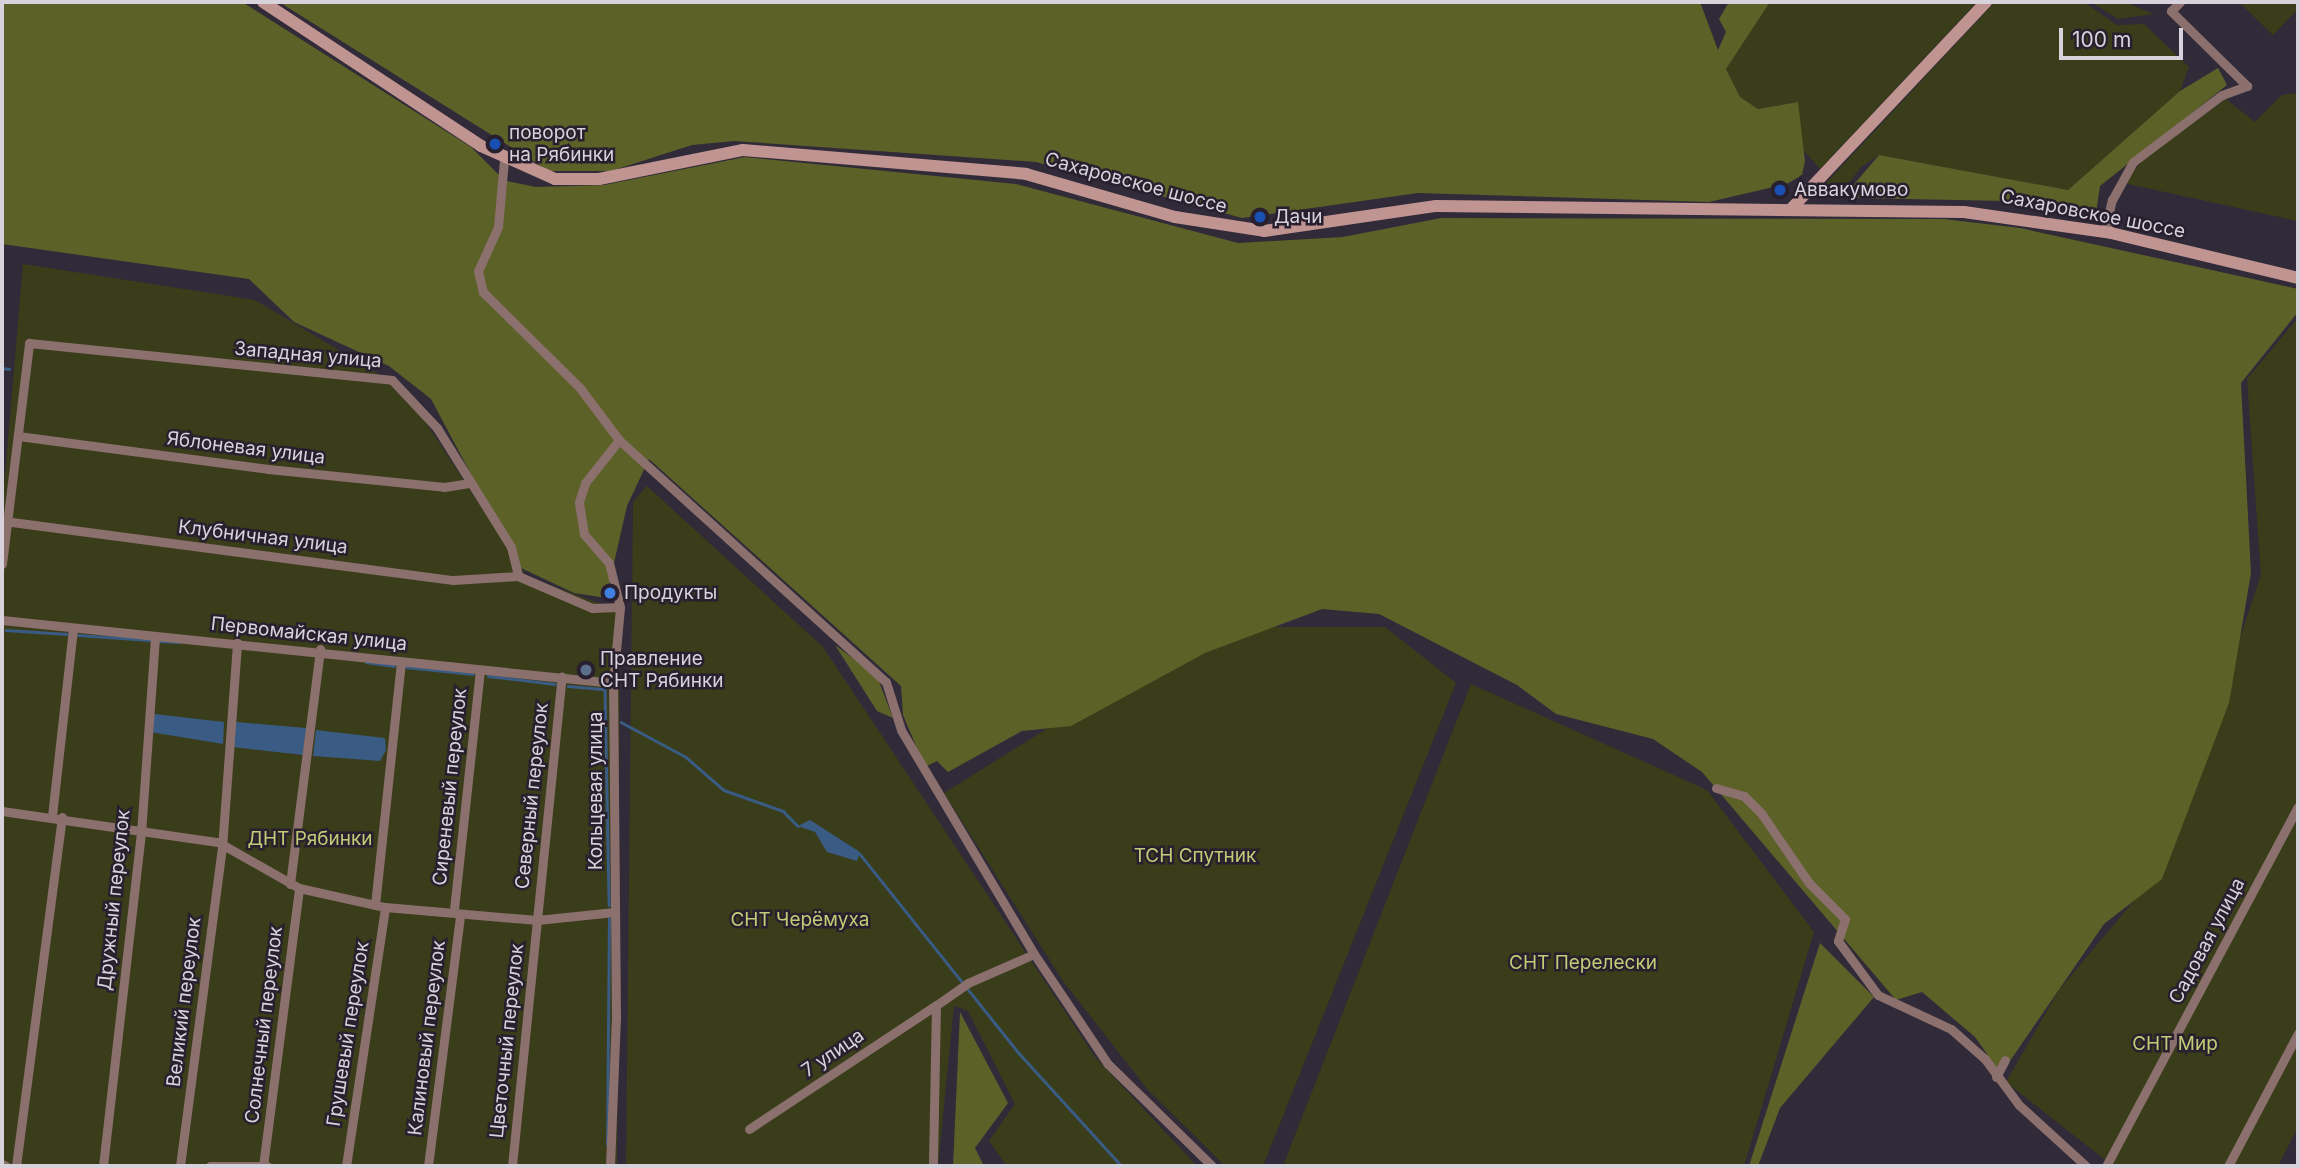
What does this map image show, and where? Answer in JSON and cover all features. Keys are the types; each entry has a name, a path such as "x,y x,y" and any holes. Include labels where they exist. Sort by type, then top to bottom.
{"main road":[{"name":"Сахаровское шоссе","path":"263,2 504,160 544,177 577,181 732,150 920,164 1026,174 1168,215 1264,231 1436,206 1964,212 2111,233 2298,278"},
{"path":"1790,210 1986,2"}],"street":[{"path":"2111,233 2106,225 2112,201 2133,162 2222,95 2247,86 2171,11 2180,2"},
{"path":"504,160 498,228 478,271 483,292 580,388 619,440 886,682 901,730 1034,954 1108,1064 1212,1166"},
{"name":"Западная улица","path":"18,436 29,343 392,380 437,429 511,547 518,576"},
{"path":"2,564 4,521 18,436"},
{"name":"Яблоневая улица","path":"18,436 295,472 444,487 469,483"},
{"name":"Кольцевая улица","path":"610,1166 615,912 613,683 620,607 609,563 584,534 579,502 585,483 619,440"},
{"name":"Клубничная улица","path":"4,521 453,580 518,576"},
{"path":"518,576 592,608 620,607"},
{"name":"Первомайская улица","path":"2,620 320,649 401,662 613,683"},
{"path":"16,1166 57,817 73,628"},
{"name":"Дружный переулок","path":"103,1166 141,833 155,636"},
{"name":"Великий переулок","path":"180,1166 218,842 237,643"},
{"name":"Солнечный переулок","path":"265,1166 320,649"},
{"name":"Грушевый переулок","path":"346,1166 380,906 401,662"},
{"name":"Сиреневый переулок","path":"457,912 480,669"},
{"name":"Северный переулок","path":"537,920 562,677"},
{"path":"1716,788 1744,796 1761,813 1809,883 1845,919 1838,941 1878,995 1951,1029 2086,1166"},
{"name":"Садовая улица","path":"2106,1166 2298,807"},
{"path":"2,811 218,842 294,886 380,906 537,920 615,912"},
{"name":"Калиновый переулок","path":"428,1166 457,912"},
{"name":"Цветочный переулок","path":"512,1166 537,920"},
{"name":"7 улица","path":"750,1129 968,983 1034,954"},
{"path":"933,1166 936,1005"},
{"path":"2228,1166 2298,1033"},
{"path":"1996,1077 2005,1060"},
{"path":"211,1166 265,1166"}],"green space":[{"path":"2,2 242,2 471,147 501,177 495,227 476,268 500,228 507,181 536,187 604,185 745,157 1016,184 1238,243 1343,237 1441,218 1944,219 2020,228 2298,289 2298,312 2241,383 2251,573 2229,703 2162,879 2104,924 2001,1074 1975,1037 1922,992 1896,1000 1702,772 1653,739 1556,714 1517,685 1379,614 1322,609 1205,653 1071,726 1022,731 948,772 937,761 925,767 903,715 901,686 649,459 627,506 606,598 574,593 521,568 431,399 389,366 294,322 249,279 2,244"},
{"path":"279,2 1700,2 1718,50 1726,32 1719,19 1729,2 1770,2 1726,69 1740,97 1758,109 1798,102 1805,161 1802,175 1787,184 1709,202 1418,193 1242,218 1036,162 734,141 692,145 611,171 549,171"},
{"path":"1770,2 1977,2 1820,169 1799,145 1797,102 1758,109 1740,97 1726,69"},
{"path":"1995,2 2084,2 2117,25 2144,24 2189,67 2180,91 2068,190 1879,155 1861,167 1837,199 1826,183"},
{"path":"2091,2 2125,2 2154,14 2118,19"},
{"path":"2239,2 2298,2 2298,9 2273,35"},
{"path":"2218,68 2227,85 2100,186 2096,213 2057,202 1852,198 1850,189 1879,155 2068,190 2180,91"},
{"path":"2298,93 2298,221 2123,183 2145,158 2226,99 2255,122 2282,95"},
{"name":"ДНТ Рябинки","path":"23,264 255,300 404,389 526,576 620,611 617,1166 2,1166 2,509"},
{"name":"СНТ Мир","path":"2298,318 2298,1127 2278,1166 2113,1166 2006,1082 2059,990 2164,865 2261,575 2247,379"},
{"name":"СНТ Черёмуха","path":"647,486 823,647 1095,1057 1197,1166 1007,1166 989,1141 1015,1104 968,1011 954,1006 938,1166 626,1166 633,502"},
{"name":"ТСН Спутник","path":"1256,627 1385,627 1456,683 1263,1166 1225,1166 1148,1090 1063,981 944,793 1061,720"},
{"path":"835,645 877,676 893,718 877,711"},
{"name":"СНТ Перелески","path":"1471,684 1707,790 1814,932 1744,1166 1283,1166"},
{"path":"1820,943 1874,997 1780,1108 1758,1166 1749,1166"},
{"path":"960,1012 1008,1103 975,1148 984,1166 953,1166"}],"water":[{"path":"155,714 224,722 223,744 150,732"},
{"path":"236,722 306,728 303,755 233,747"},
{"path":"316,730 385,738 386,750 380,761 313,756"},
{"path":"810,820 860,852 857,861 827,852 815,832 798,826"}],"waterway":[{"path":"2,368 9,369"},
{"path":"6,630 67,634"},
{"path":"78,635 150,640"},
{"path":"160,641 178,642"},
{"path":"366,662 394,666"},
{"path":"406,667 473,674"},
{"path":"488,676 555,684"},
{"path":"568,686 605,689 609,905"},
{"path":"621,722 686,757 724,790 783,811 798,826"},
{"path":"860,854 1019,1053 1122,1166"},
{"path":"607,1145 609,919"}],"place":[{"name":"поворот на Рябинки","path":"495,144"},
{"name":"Аввакумово","path":"1780,190"},
{"name":"Дачи","path":"1260,217"},
{"name":"Продукты","path":"610,593"},
{"name":"Правление СНТ Рябинки","path":"586,670"}]}
